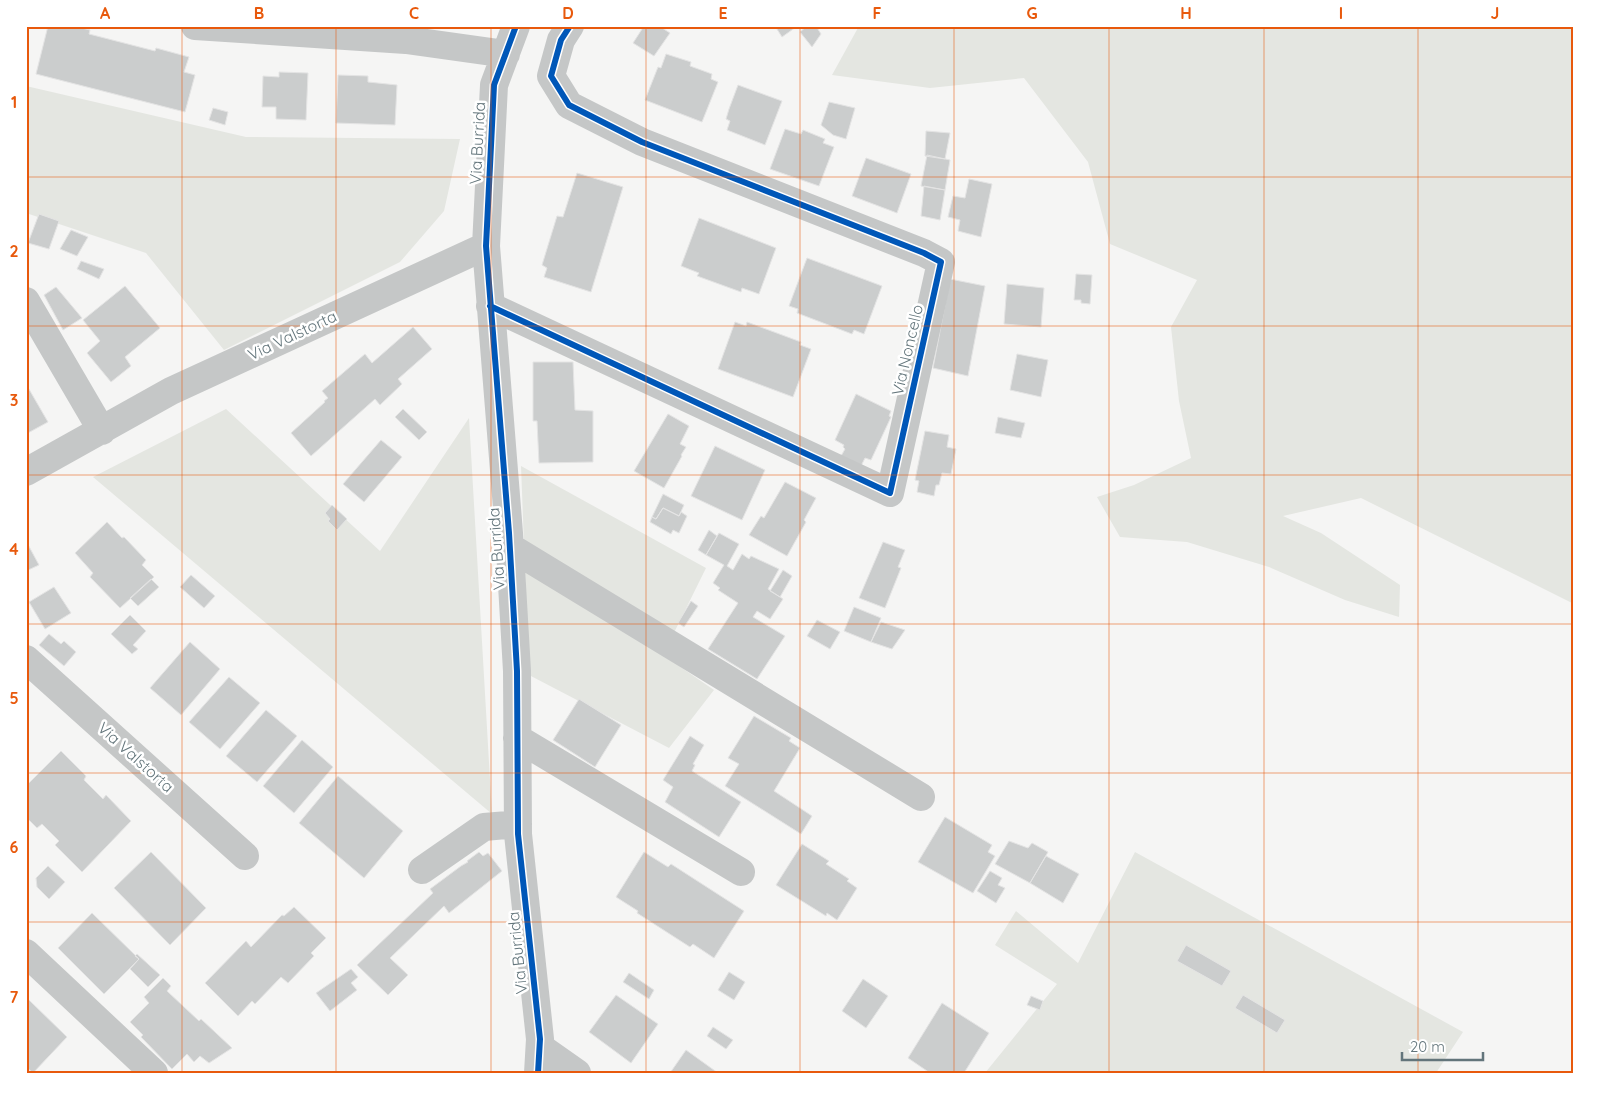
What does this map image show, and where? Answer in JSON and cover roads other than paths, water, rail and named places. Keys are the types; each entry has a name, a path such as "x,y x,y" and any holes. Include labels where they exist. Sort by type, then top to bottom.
{"street":[{"path":"195,26 406,40 506,54"},
{"name":"Via Burrida","path":"516,26 494,85 486,246 510,547 517,671 518,824 539,1060"},
{"name":"Via Noncello","path":"490,306 890,494 941,262 642,142 569,105 551,76 561,40 570,26"},
{"name":"Via Valstorta","path":"26,472 171,391 486,246"},
{"path":"26,301 102,431"},
{"name":"Via Burrida","path":"510,547 921,797"},
{"name":"Via Valstorta","path":"26,658 245,856"},
{"path":"517,738 740,872"},
{"path":"422,870 484,827 518,824"},
{"path":"26,953 154,1073"},
{"path":"539,1060 578,1073"}]}
